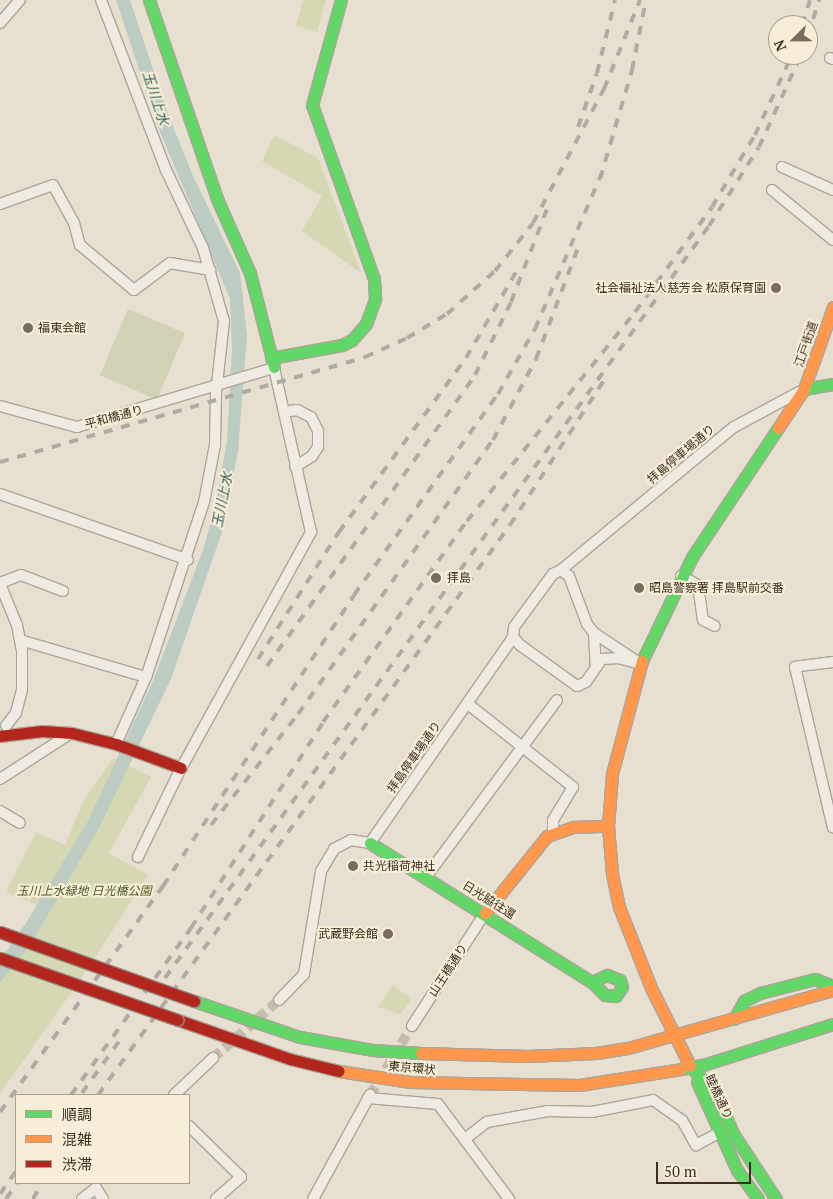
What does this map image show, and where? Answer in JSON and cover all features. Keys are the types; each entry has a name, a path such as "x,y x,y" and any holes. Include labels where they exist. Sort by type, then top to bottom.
{"main road":[{"path":"149,0 217,199 250,273 272,363 342,345 352,340 366,324 376,298 374,279 312,106 341,0"},
{"name":"江戸街道","path":"690,1066 674,1036 628,936 612,874 608,826 614,766 641,664 681,576 804,390 833,307"},
{"name":"拝島停車場通り","path":"804,390 833,384"},
{"path":"5,730 72,732 120,745 181,768"},
{"path":"485,913 536,847 553,833 573,827 608,826"},
{"name":"日光脇往還","path":"370,843 485,913 592,982"},
{"name":"東京環状","path":"0,932 300,1037 381,1051 457,1056 586,1053 674,1036 833,990"},
{"name":"東京環状","path":"0,958 290,1059 342,1072 410,1082 579,1085 690,1066 735,1056 833,1024"},
{"path":"734,1019 744,1001 760,993 815,979 833,986"},
{"name":"睦橋通り","path":"690,1066 737,1170 758,1199"},
{"name":"睦橋通り","path":"690,1066 716,1095 739,1143 776,1199"}],"street":[{"path":"0,23 20,0"},
{"path":"101,0 137,100 210,270 224,321 222,383 215,445 204,502 188,560 120,745"},
{"path":"782,166 833,190"},
{"path":"0,204 53,185 74,223 80,245 134,290 170,263 210,270"},
{"path":"772,190 833,240"},
{"path":"138,857 181,768 311,532 272,363"},
{"name":"平和橋通り","path":"0,406 77,427 257,373 272,363"},
{"name":"拝島停車場通り","path":"370,843 468,704 513,637 514,627 552,574 561,570 734,427 804,390"},
{"path":"284,412 297,410 311,417 318,431 315,452 295,467"},
{"path":"0,494 188,560"},
{"path":"561,570 569,576 587,624 594,632 641,664"},
{"path":"5,730 16,713 22,690 20,640 0,583 21,575 63,591"},
{"path":"681,576 698,585 703,620 715,626"},
{"path":"594,632 596,668"},
{"path":"513,637 577,686 586,682 602,659 611,658 641,664"},
{"path":"20,640 146,677"},
{"path":"833,662 795,667 833,828"},
{"path":"426,877 557,700"},
{"path":"468,704 573,787 553,820 553,833"},
{"path":"0,779 72,732"},
{"path":"0,811 20,823"},
{"path":"279,1000 304,974 321,872 334,849 351,840 370,843"},
{"name":"山王橋通り","path":"412,1026 485,913"},
{"path":"175,1094 213,1058"},
{"path":"313,1199 369,1097 438,1104 465,1139 504,1197"},
{"path":"465,1139 487,1122 548,1111 592,1112 653,1100 682,1120 696,1145 720,1132"},
{"path":"190,1127 241,1177 216,1199"},
{"path":"82,1199 98,1185 103,1199"}],"green space":[{"path":"303,0 326,0 317,32 296,26"},
{"path":"274,135 318,158 361,273 302,231 322,196 262,161"},
{"path":"128,309 185,333 157,400 100,375"},
{"name":"玉川上水緑地 日光橋公園","path":"113,758 151,777 109,853 148,875 87,970 0,1094 0,967 42,907 6,892 36,832 65,845 83,802"},
{"path":"393,985 412,999 400,1014 378,1007"}],"water":[{"name":"玉川上水","path":"116,0 130,0 169,117 194,178 240,273 247,336 238,451 223,529 171,679 99,828 30,945 0,983 0,960 26,923 88,821 153,681 203,550 216,503 227,441 232,349 230,299 158,127"}],"tunnel":[{"path":"213,1058 279,1000"},
{"path":"370,1095 412,1026"}],"railway":[{"path":"578,127 597,73 615,0"},
{"path":"0,462 365,357 407,338 447,314 495,271 533,223 604,89 640,0"},
{"path":"600,179 632,70 646,0"},
{"path":"805,15 810,0"},
{"path":"814,15 819,0"},
{"path":"72,1094 191,928 323,722 467,521 635,312 712,207 755,135 787,65"},
{"path":"165,978 709,226 759,147 796,65"},
{"path":"0,1112 163,886 354,595 498,394 535,329 602,173"},
{"path":"267,666 475,375 511,302 549,204"},
{"path":"211,825 298,714 493,440 536,359 579,245"},
{"path":"258,659 339,532 466,358 519,267"},
{"path":"99,1094 510,525 606,377"},
{"path":"82,1093 123,1036"},
{"path":"0,1194 15,1172"},
{"path":"6,1199 16,1184"},
{"path":"33,1199 41,1184"}],"traffic: fast":[{"path":"149,0 217,199 250,273 274,367"},
{"path":"271,358 342,345 352,340 366,324 375,299 374,279 312,105 341,0"},
{"path":"804,389 833,384"},
{"path":"642,661 692,557 778,428"},
{"path":"370,843 592,982"},
{"path":"607,975 620,980 622,987 616,996 605,995 592,982 607,975"},
{"path":"734,1019 744,1001 760,993 815,979 833,986"},
{"path":"194,1001 300,1037 372,1050 421,1053"},
{"path":"681,1069 706,1064 833,1024"},
{"path":"690,1066 716,1095 734,1135 776,1199"},
{"path":"697,1082 737,1170 758,1199"}],"traffic: slow":[{"path":"778,428 804,389 833,307"},
{"path":"642,661 612,774 608,826 612,874 619,907 651,988 690,1066"},
{"path":"485,913 547,836 573,827 608,826"},
{"path":"421,1053 527,1056 596,1053 628,1048 833,990"},
{"path":"339,1071 410,1082 579,1085 681,1069"}],"traffic: jam":[{"path":"0,736 42,731 72,733 116,744 181,768"},
{"path":"0,932 194,1001"},
{"path":"0,958 178,1020"},
{"path":"178,1020 290,1059 339,1071"}],"place":[{"name":"社会福祉法人慈芳会 松原保育園","path":"776,288"},
{"name":"福東会館","path":"28,328"},
{"name":"拝島","path":"436,578"},
{"name":"昭島警察署 拝島駅前交番","path":"639,588"},
{"name":"共光稲荷神社","path":"353,866"},
{"name":"武蔵野会館","path":"388,934"}]}
